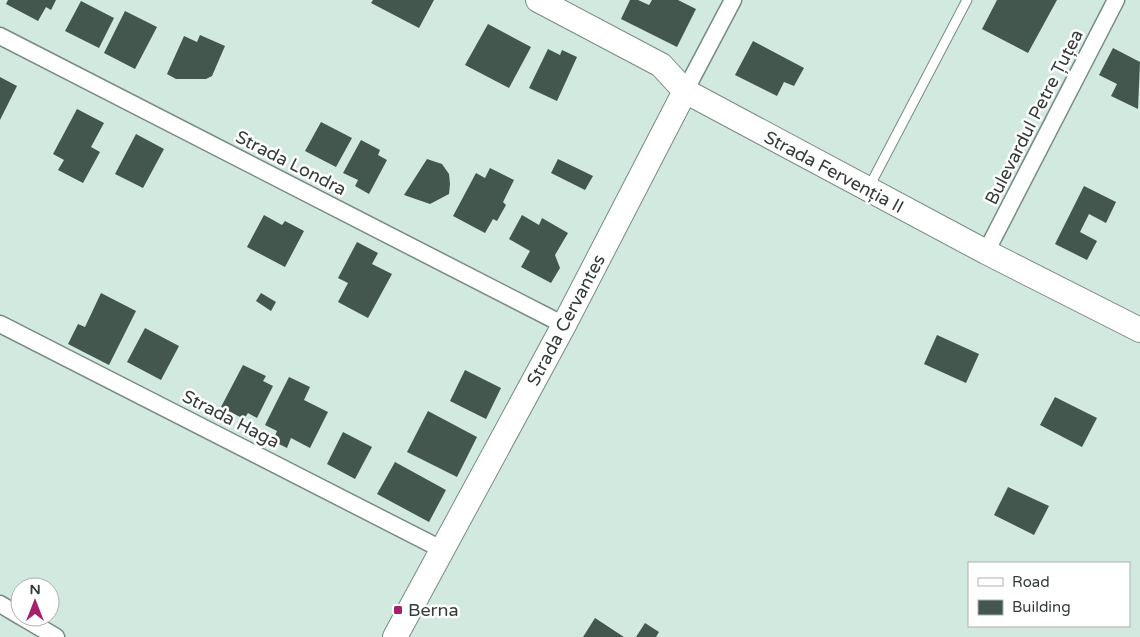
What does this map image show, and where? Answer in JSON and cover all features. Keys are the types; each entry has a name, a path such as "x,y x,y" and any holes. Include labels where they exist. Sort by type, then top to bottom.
{"street":[{"name":"Strada Fervenția II","path":"538,0 661,64 685,91 867,190 1140,330"},
{"name":"Strada Cervantes","path":"395,637 564,325 733,0"},
{"name":"Bulevardul Petre Țuțea","path":"986,252 1116,0"},
{"name":"Strada Londra","path":"0,36 564,325"},
{"name":"Strada Haga","path":"0,324 443,550"},
{"path":"39,627 56,637"}],"lane":[{"path":"867,190 967,0"}],"building":[{"path":"8,0 56,0 51,10 46,7 38,21 6,4"},
{"path":"373,0 434,0 419,28 371,3"},
{"path":"630,0 638,0 649,5 652,0 678,0 696,9 677,47 621,19"},
{"path":"997,0 1057,0 1028,53 982,29"},
{"path":"81,1 114,18 99,48 65,31"},
{"path":"125,11 157,27 135,69 104,53"},
{"path":"488,24 531,47 509,88 465,65"},
{"path":"200,35 225,46 212,76 206,79 176,79 167,74 184,36 197,42"},
{"path":"753,41 804,68 794,86 784,82 777,96 735,75"},
{"path":"1113,48 1140,62 1138,109 1111,96 1117,84 1099,75"},
{"path":"548,49 560,55 562,50 577,57 557,101 529,88"},
{"path":"0,77 17,86 0,120"},
{"path":"77,109 104,123 91,147 100,152 83,183 58,170 64,160 53,154"},
{"path":"321,122 352,138 336,167 305,151"},
{"path":"136,134 164,149 143,188 115,174"},
{"path":"361,140 380,150 378,155 387,160 369,194 355,186 358,180 343,173"},
{"path":"427,159 442,164 449,174 450,184 449,194 430,204 404,195"},
{"path":"558,159 593,176 585,190 551,173"},
{"path":"490,168 514,180 503,202 506,205 497,221 493,219 485,233 453,216 476,173 485,178"},
{"path":"1084,186 1116,202 1106,223 1089,214 1080,232 1097,241 1087,260 1055,244"},
{"path":"264,215 282,225 285,221 304,231 285,267 247,247"},
{"path":"522,215 539,225 542,218 568,233 555,255 560,268 551,283 521,267 530,251 509,239"},
{"path":"357,242 378,253 372,264 392,274 368,318 338,302 348,283 338,278"},
{"path":"101,293 136,311 109,365 68,344 78,324 85,327"},
{"path":"261,293 276,302 271,311 256,301"},
{"path":"145,328 179,346 161,380 127,362"},
{"path":"937,335 979,354 966,383 924,364"},
{"path":"243,365 266,376 263,381 273,386 257,418 248,413 244,419 221,407"},
{"path":"465,370 501,388 486,419 450,401"},
{"path":"289,377 310,387 304,400 328,412 310,448 291,438 287,448 273,441 277,431 265,425"},
{"path":"1055,397 1097,418 1082,447 1040,425"},
{"path":"428,411 477,437 457,477 407,452"},
{"path":"343,432 372,447 355,479 327,464"},
{"path":"395,462 446,490 429,522 377,494"},
{"path":"1008,487 1049,506 1034,535 994,515"},
{"path":"595,618 624,637 583,637"},
{"path":"645,623 659,632 656,637 636,637"}],"place":[{"name":"Berna","path":"398,610"}]}
